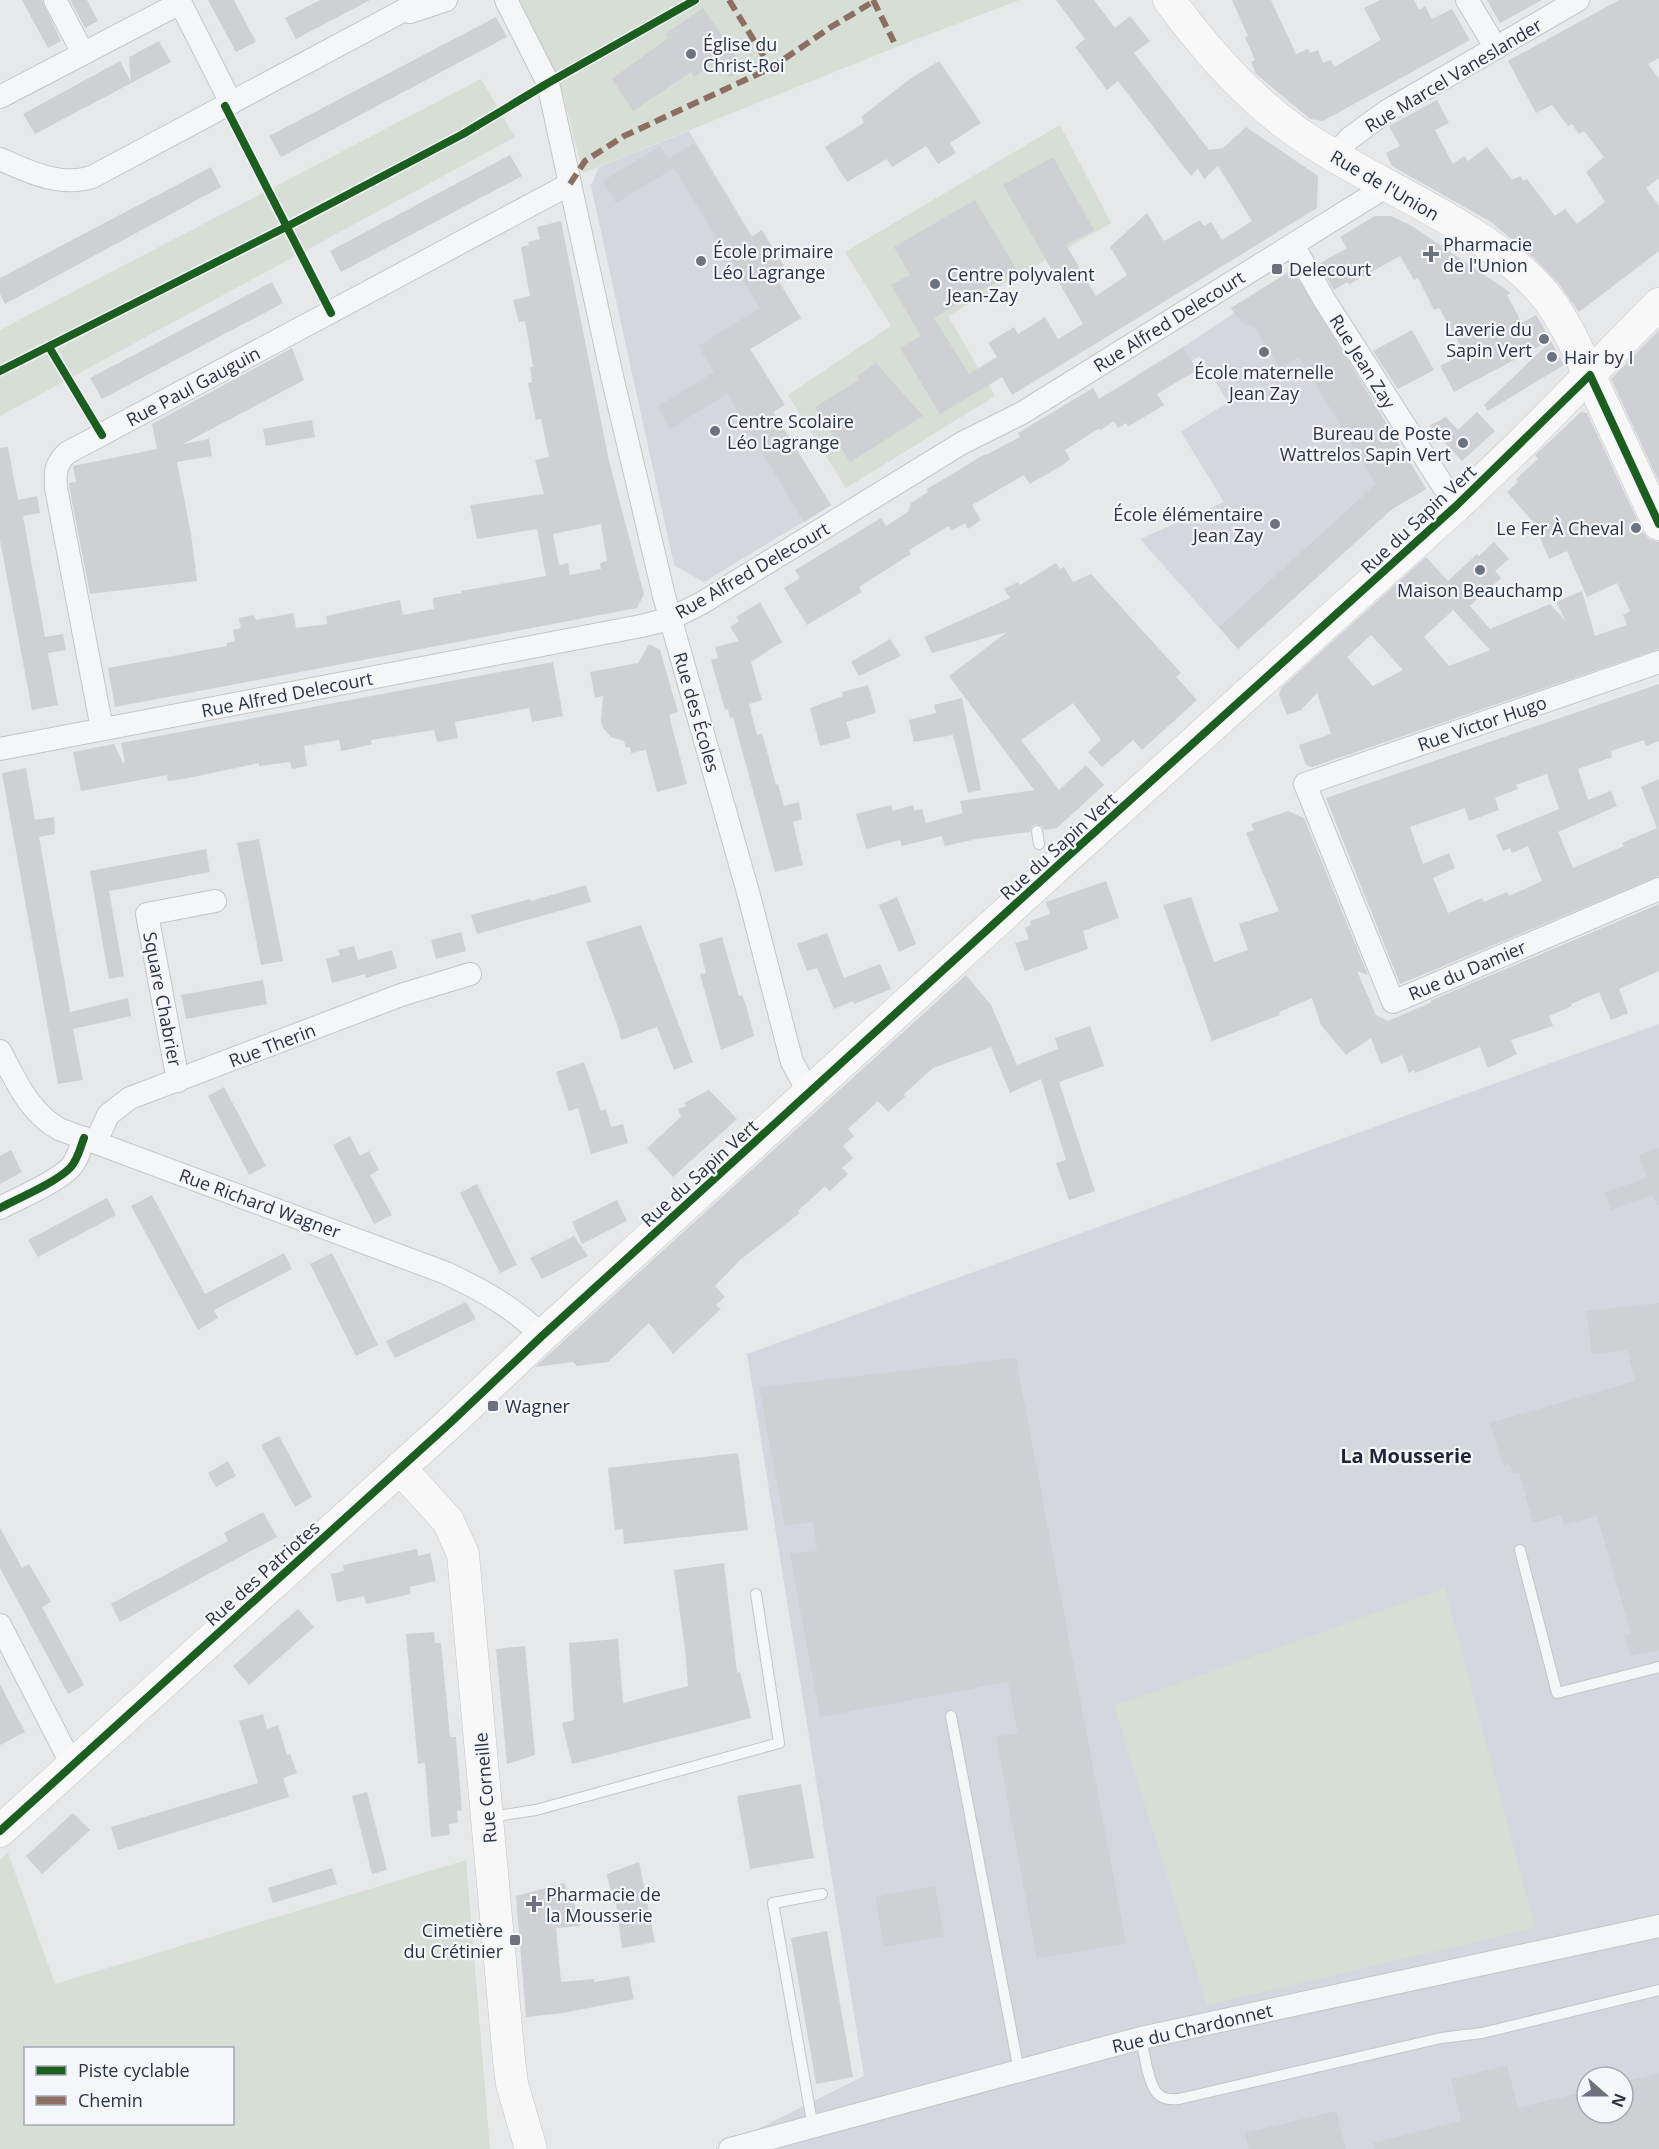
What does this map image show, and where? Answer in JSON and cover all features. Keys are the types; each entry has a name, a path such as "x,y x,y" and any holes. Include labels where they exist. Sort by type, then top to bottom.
{"street":[{"path":"55,0 83,53"},
{"path":"0,159 43,176 69,181 92,177 423,0"},
{"path":"386,21 446,0"},
{"name":"Rue des Écoles","path":"506,0 548,83 612,376 670,619 748,892 792,1062 809,1093"},
{"name":"Rue de l'Union","path":"1169,0 1199,40 1249,94 1282,122 1333,156 1473,236 1512,264 1546,296 1560,317 1590,375 1659,524"},
{"path":"1467,0 1496,48"},
{"name":"Rue Marcel Vaneslander","path":"1333,156 1350,138 1387,111 1578,0"},
{"path":"0,97 180,1 231,103"},
{"name":"Rue Paul Gauguin","path":"102,729 56,488 55,473 58,462 74,450 570,184"},
{"name":"Rue Alfred Delecourt","path":"0,749 618,631 670,619 767,564 962,443 1022,413 1387,186"},
{"name":"Rue Jean Zay","path":"1293,245 1325,301 1456,506"},
{"name":"Rue du Sapin Vert","path":"542,1336 1456,506 1659,304"},
{"name":"Rue Victor Hugo","path":"1305,784 1659,662"},
{"name":"Rue du Damier","path":"1305,784 1393,1002 1659,889"},
{"name":"Square Chabrier","path":"178,1081 147,914 214,901"},
{"name":"Rue Therin","path":"0,1208 57,1178 69,1168 108,1115 130,1098 401,995 470,974"},
{"name":"Rue Richard Wagner","path":"0,1051 32,1107 45,1121 59,1129 446,1273 494,1297 527,1321 542,1336"},
{"name":"Rue des Patriotes","path":"0,1831 542,1336"},
{"name":"Rue Corneille","path":"400,1468 448,1521 461,1545 463,1554 511,2073 527,2142"},
{"path":"0,1625 72,1765"},
{"name":"Rue du Chardonnet","path":"730,2149 1141,2038 1659,1926"}],"lane":[{"path":"1037,831 1039,844"},
{"path":"1520,1550 1557,1693 1659,1667"},
{"path":"487,1817 536,1810 779,1743 756,1594"},
{"path":"951,1716 1019,2071"},
{"path":"813,2127 773,1903 822,1894"},
{"path":"1141,2038 1153,2086 1157,2093 1163,2098 1179,2099 1441,2038 1482,2033 1659,1990"}],"shaded area":[{"path":"518,0 1019,0 583,173 561,87"},
{"path":"481,79 515,137 0,416 0,330"},
{"name":"Centre polyvalent Jean-Zay","path":"1060,125 1111,223 948,316 995,396 846,488 788,395 891,326 845,252"},
{"name":"Centre Scolaire Léo Lagrange","path":"689,131 801,318 739,356 831,505 704,582 674,565 591,186 599,167"},
{"name":"École élémentaire Jean Zay","path":"1294,269 1426,489 1392,509 1238,649 1140,539 1224,502 1181,432 1228,402 1200,356 1191,361 1183,347 1234,313 1231,308"},
{"path":"1659,1024 1659,2149 718,2149 864,2076 747,1354"},
{"path":"1445,1588 1535,1928 1207,2005 1114,1706"},
{"path":"8,1853 55,1984 466,1860 490,2149 0,2149 0,1860"}],"building":[{"path":"22,0 42,0 61,41 48,48"},
{"path":"70,0 87,0 98,21 85,28"},
{"path":"208,0 234,0 256,42 236,52"},
{"path":"320,0 370,0 296,39 285,18"},
{"path":"1056,0 1094,0 1115,28 1130,16 1150,41 1134,53 1209,150 1223,148 1246,127 1318,176 1317,208 1012,395 1002,377 940,414 900,348 921,336 891,285 910,275 894,247 975,200 1017,270 934,318 969,374 997,357 988,343 1014,327 1018,334 1045,317 1058,339 1083,324 1003,185 1053,157 1094,230 1066,245 1096,296 1127,275 1110,247 1147,213 1164,241 1200,220 1204,226 1211,222 1222,240 1252,221 1218,166 1204,179 1198,169 1191,176 1118,81 1107,90 1075,47 1085,39"},
{"path":"1232,0 1271,0 1296,54 1308,49 1310,53 1318,50 1323,63 1331,60 1334,67 1381,40 1364,8 1380,0 1414,0 1419,10 1425,6 1432,19 1452,9 1470,40 1323,121 1310,119 1256,74 1251,62 1255,60 1245,37 1248,36"},
{"path":"1487,0 1542,0 1500,23"},
{"path":"1619,0 1659,0 1659,58 1648,64 1659,79 1659,178 1646,188 1659,206 1659,251 1579,312 1559,284 1535,259 1491,222 1392,166 1386,153 1400,146 1389,126 1437,100 1449,123 1435,130 1453,164 1464,156 1468,161 1487,147 1512,180 1520,176 1523,181 1527,179 1555,216 1565,209 1577,224 1605,202 1586,172 1604,157 1584,131 1579,134 1572,124 1568,126 1552,105 1536,113 1508,61"},
{"name":"Église du Christ-Roi","path":"703,8 746,70 729,77 718,60 694,77 691,72 633,111 612,79 668,38 665,34"},
{"path":"496,17 507,37 281,157 269,136"},
{"path":"159,41 171,62 35,134 23,114 120,61 131,82 129,57"},
{"path":"939,61 981,123 950,143 956,153 938,164 926,146 892,167 887,159 847,182 825,147 864,123 861,117 910,79"},
{"path":"694,143 751,237 762,230 787,271 776,278 801,318 750,349 785,405 773,412 831,505 804,522 727,394 670,429 657,407 714,372 698,346 760,308 668,159"},
{"path":"660,146 674,168 616,203 603,181"},
{"path":"510,155 522,176 341,272 330,251"},
{"path":"211,167 221,187 5,304 0,294 0,278"},
{"path":"1375,216 1391,216 1412,226 1511,293 1507,295 1522,323 1536,315 1551,340 1454,392 1440,366 1465,353 1439,308 1434,310 1418,278 1414,280 1400,256 1350,284 1347,282 1334,290 1319,264 1347,248 1340,237"},
{"path":"561,221 609,461 644,594 637,608 115,707 108,668 227,646 227,643 235,641 233,630 241,628 239,618 254,615 256,620 293,613 296,628 327,624 326,616 400,600 403,615 434,609 433,598 546,576 537,529 477,539 470,505 544,494 535,460 549,457 541,419 536,420 528,383 532,382 530,367 533,367 525,321 519,322 513,300 530,296 521,247 529,245 528,242 540,239 537,227","holes":["601,524 607,561 600,563 601,569 570,575 568,563 559,565 553,534"]},
{"path":"1292,270 1426,489 1392,509 1238,649 1219,627 1376,484 1299,357 1280,368 1255,327 1242,323 1231,308"},
{"path":"272,282 283,303 102,399 90,378"},
{"path":"1412,330 1434,370 1398,389 1373,351"},
{"path":"1659,330 1659,482 1611,379"},
{"path":"1551,341 1564,365 1488,411 1484,405"},
{"path":"1183,347 1197,370 1157,394 1164,405 1128,427 1126,423 1118,428 1114,421 1101,430 1098,429 1065,450 1070,459 1064,464 1030,484 1024,475 972,505 981,520 968,529 965,523 952,531 949,526 909,550 911,554 859,587 862,592 807,625 784,588 800,578 795,570 881,518 886,526 908,512 911,503 928,492 927,489 985,454 1020,437 1018,433 1093,388 1099,399"},
{"path":"292,348 304,380 183,444 209,439 212,456 177,462 191,534 197,581 90,594 69,486 69,483 76,482 73,466 157,449 152,424"},
{"path":"876,363 923,416 850,462 815,407 859,380 857,376"},
{"name":"Bureau de Poste Wattrelos Sapin Vert","path":"1477,412 1495,431 1462,461 1429,426 1446,417 1458,430"},
{"path":"1581,412 1587,413 1643,532 1649,539 1659,542 1659,649 1312,767 1306,765 1299,745 1331,734 1317,693 1301,710 1287,715 1279,695 1281,688 1426,557 1448,581 1477,554 1479,556 1494,542 1509,559 1495,571 1501,578 1470,606 1490,629 1550,604 1566,621 1556,602 1582,591 1595,636 1627,625 1623,615 1630,611 1617,583 1587,597 1567,551 1549,559 1534,523 1507,492 1518,482 1516,479 1538,459 1535,455","holes":["1453,610 1490,650 1449,666 1424,637","1371,635 1403,670 1373,686 1347,657"]},
{"path":"312,420 315,437 266,446 263,429"},
{"path":"8,447 18,500 37,496 40,513 23,516 45,637 63,634 66,650 48,653 58,705 32,710 0,540 0,448"},
{"path":"1056,563 1060,569 1064,567 1073,582 1091,574 1181,673 1176,677 1197,700 1142,750 1133,740 1102,767 1088,752 1101,740 1073,703 1021,740 1059,790 1086,765 1104,785 1057,828 1044,830 1042,826 1036,824 1032,826 1030,832 976,839 945,846 942,836 902,846 900,840 866,849 856,814 891,805 893,811 913,805 914,811 922,809 926,823 963,813 960,801 1034,790 949,676 1007,632 932,653 924,637 1010,598 1004,589 1018,582 1020,585"},
{"path":"760,602 782,642 751,662 762,700 749,704 757,735 762,733 784,806 799,802 802,819 793,822 803,865 775,872 733,717 730,718 728,709 725,710 711,660 718,658 715,647 739,641 730,627 739,621 736,617"},
{"path":"890,639 901,656 859,676 851,662"},
{"path":"649,644 660,650 678,712 669,715 687,784 657,792 646,750 631,753 630,747 626,748 624,741 611,737 603,728 601,721 603,696 595,698 590,672 638,663"},
{"path":"553,662 563,716 532,722 529,708 455,722 458,738 437,742 434,730 371,740 372,744 341,751 339,740 304,746 307,766 292,769 290,762 259,766 259,763 183,779 168,781 167,775 81,791 73,752 114,744 123,763 125,762 121,743"},
{"path":"1659,684 1659,741 1646,746 1644,740 1611,751 1612,757 1578,769 1588,800 1611,791 1617,806 1558,832 1573,868 1624,846 1622,843 1657,828 1641,787 1659,779 1659,876 1400,984 1326,798","holes":["1547,774 1559,809 1496,835 1503,851 1510,848 1512,853 1528,846 1542,881 1509,896 1507,892 1484,902 1482,898 1448,913 1433,878 1455,868 1449,853 1423,864 1410,827 1465,808 1469,821 1499,810 1495,798 1518,789 1516,785"]},
{"path":"868,685 876,713 846,722 851,738 820,746 810,708 843,696 842,692"},
{"path":"962,698 981,790 968,793 953,735 914,742 909,720 936,713 934,705"},
{"path":"26,768 35,820 54,817 55,834 39,837 70,1012 128,998 131,1016 73,1029 83,1080 58,1084 2,773"},
{"path":"1288,811 1304,818 1368,975 1357,971 1376,1015 1388,1021 1659,904 1659,971 1619,989 1628,1013 1611,1020 1599,992 1549,1016 1553,1026 1511,1040 1517,1054 1488,1068 1480,1047 1415,1073 1414,1070 1409,1073 1402,1055 1381,1064 1371,1038 1346,1055 1321,1025 1312,998 1279,1012 1280,1015 1212,1041 1163,905 1191,897 1214,962 1248,950 1239,924 1279,911 1246,833 1254,830 1251,824"},
{"path":"259,839 283,961 261,965 237,843"},
{"path":"206,849 210,872 109,891 124,976 109,979 90,871"},
{"path":"1106,881 1119,918 1083,931 1088,949 1025,971 1015,943 1029,939 1025,928 1031,925 1030,921 1050,914 1046,902"},
{"path":"586,885 591,902 477,934 471,915"},
{"path":"897,897 916,944 899,952 879,905"},
{"path":"641,925 693,1062 674,1070 657,1027 621,1040 586,942"},
{"path":"461,932 466,951 436,959 431,940"},
{"path":"827,933 844,978 880,964 891,989 854,1004 853,1001 834,1009 817,968 807,971 797,944"},
{"path":"722,937 739,996 742,995 746,1005 754,1036 721,1050 700,974 706,973 699,944"},
{"path":"354,946 358,960 392,950 397,968 366,978 365,974 332,983 326,959 340,955 338,950"},
{"path":"966,975 991,1005 1017,1065 1058,1049 1055,1038 1090,1026 1104,1066 1059,1082 1095,1191 1069,1200 1056,1163 1066,1160 1041,1079 1010,1093 991,1047 933,1068 888,1112 878,1101 848,1129 854,1136 843,1146 853,1158 842,1168 848,1174 830,1191 825,1186 798,1211 800,1213 740,1260 715,1286 725,1297 716,1305 721,1309 673,1354 649,1323 608,1362 577,1366 573,1362 535,1367"},
{"path":"263,980 267,1004 186,1019 181,995"},
{"path":"584,1062 601,1111 606,1109 611,1127 623,1124 628,1143 591,1154 578,1108 569,1111 556,1072"},
{"path":"224,1087 266,1166 249,1175 208,1096"},
{"path":"709,1090 737,1119 673,1177 647,1148 681,1117 678,1109 686,1106 684,1103"},
{"path":"350,1136 360,1156 369,1151 379,1170 370,1175 392,1215 374,1224 333,1145"},
{"path":"1659,1148 1659,1205 1653,1195 1611,1210 1605,1192 1647,1178 1639,1155"},
{"path":"11,1150 22,1172 0,1184 0,1156"},
{"path":"477,1184 517,1265 500,1273 460,1193"},
{"path":"152,1195 205,1294 284,1253 292,1269 214,1310 218,1318 198,1330 131,1206"},
{"path":"107,1198 116,1215 38,1257 28,1240"},
{"path":"617,1200 627,1221 582,1244 572,1222"},
{"path":"574,1236 588,1256 542,1279 530,1258"},
{"path":"332,1253 378,1345 356,1356 310,1264"},
{"path":"466,1302 476,1319 395,1358 386,1341"},
{"path":"1659,1303 1659,1650 1630,1656 1624,1635 1631,1633 1597,1516 1564,1525 1561,1515 1533,1523 1519,1472 1513,1474 1510,1464 1503,1466 1490,1423 1635,1381 1627,1350 1592,1354 1586,1311"},
{"path":"1016,1358 1126,1943 1037,1959 996,1737 1018,1733 1008,1682 820,1717 790,1554 817,1551 813,1522 785,1526 759,1387"},
{"path":"279,1436 312,1497 295,1507 261,1445"},
{"path":"738,1453 748,1530 624,1544 623,1529 615,1530 608,1468"},
{"path":"228,1461 236,1476 216,1487 208,1473"},
{"path":"263,1512 277,1537 120,1622 111,1604 228,1541 224,1533"},
{"path":"0,1528 22,1568 29,1564 51,1602 42,1607 84,1685 68,1694 0,1568"},
{"path":"417,1549 418,1556 430,1553 436,1581 410,1587 411,1594 366,1604 364,1596 337,1602 331,1574 344,1571 343,1565"},
{"path":"724,1563 737,1673 740,1672 751,1718 572,1764 562,1723 574,1720 569,1643 618,1639 623,1703 688,1686 674,1570"},
{"path":"298,1609 314,1627 249,1685 233,1666"},
{"path":"434,1632 435,1643 441,1643 450,1737 456,1737 462,1810 457,1811 458,1823 449,1824 450,1835 431,1837 425,1763 418,1764 406,1634"},
{"path":"525,1646 535,1755 507,1764 496,1649"},
{"path":"0,1684 25,1732 0,1745"},
{"path":"263,1714 267,1729 278,1725 287,1755 290,1754 297,1773 283,1778 289,1797 118,1850 111,1827 258,1783 239,1721"},
{"path":"801,1784 814,1858 750,1869 737,1796"},
{"path":"367,1792 387,1870 372,1874 352,1796"},
{"path":"73,1813 90,1830 42,1874 26,1856"},
{"path":"639,1862 655,1942 622,1948 616,1903 613,1903 607,1874"},
{"path":"332,1868 337,1884 273,1903 268,1888"},
{"path":"564,1883 575,1905 580,1926 556,1928 561,1982 594,1979 594,1982 629,1976 634,1999 563,2013 526,2017 516,1896"},
{"path":"935,1886 944,1936 884,1947 875,1897"},
{"path":"827,1931 853,2077 816,2084 791,1938"},
{"path":"1507,2065 1518,2108 1575,2094 1575,2125 1635,2125 1635,2079 1659,2073 1659,2149 1374,2149 1373,2143 1461,2121 1451,2079"},
{"path":"1336,2111 1346,2149 1249,2149 1245,2133"}],"marked path":[{"path":"729,0 771,68"},
{"path":"873,0 894,42"},
{"path":"570,184 585,161 624,136 771,68 876,0"}],"cycle path":[{"path":"0,371 286,227 463,134 695,0"},
{"path":"225,106 331,313"},
{"path":"49,347 102,435"},
{"path":"0,1831 449,1424 542,1336 1066,858 1456,506 1590,375 1659,524"},
{"path":"0,1208 63,1174 75,1161 84,1138"}],"place":[{"name":"Église du Christ-Roi","path":"691,54"},
{"name":"Pharmacie de l'Union","path":"1431,254"},
{"name":"École primaire Léo Lagrange","path":"701,261"},
{"name":"Delecourt","path":"1277,269"},
{"name":"Centre polyvalent Jean-Zay","path":"935,284"},
{"name":"Laverie du Sapin Vert","path":"1544,339"},
{"name":"École maternelle Jean Zay","path":"1264,352"},
{"name":"Hair by I","path":"1552,357"},
{"name":"Centre Scolaire Léo Lagrange","path":"715,431"},
{"name":"Bureau de Poste Wattrelos Sapin Vert","path":"1463,443"},
{"name":"École élémentaire Jean Zay","path":"1275,524"},
{"name":"Le Fer À Cheval","path":"1636,528"},
{"name":"Maison Beauchamp","path":"1480,570"},
{"name":"Wagner","path":"493,1406"},
{"name":"Pharmacie de la Mousserie","path":"534,1904"},
{"name":"Cimetière du Crétinier","path":"515,1940"}],"district":[{"name":"La Mousserie","path":"1406,1455"}]}
